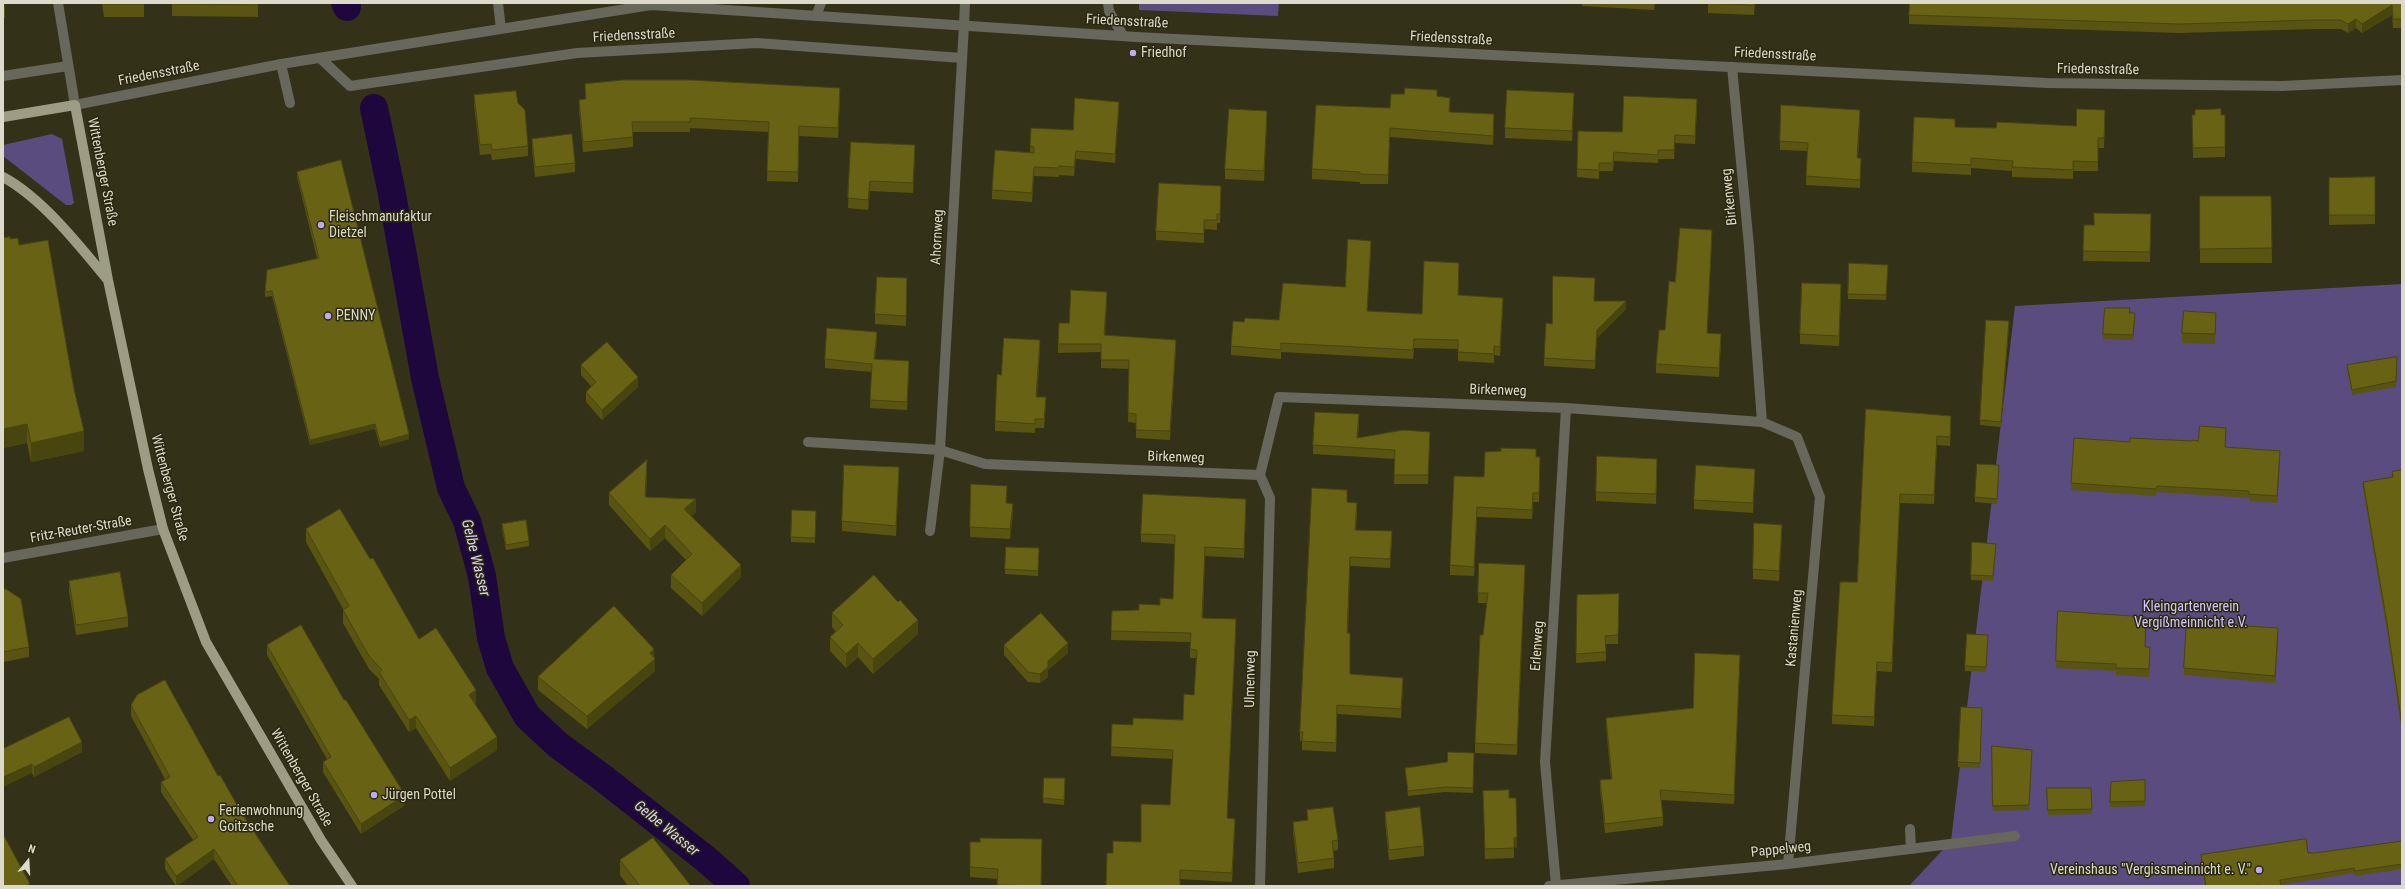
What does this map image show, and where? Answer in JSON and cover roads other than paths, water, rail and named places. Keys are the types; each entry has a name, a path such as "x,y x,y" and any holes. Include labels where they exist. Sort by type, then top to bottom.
{"main road":[{"name":"Friedensstraße","path":"3,117 75,105"},
{"name":"Wittenberger Straße","path":"75,105 108,280 146,462 163,529 206,642 321,840 352,886"},
{"path":"3,178 15,184 68,232 108,280"}],"street":[{"path":"58,3 75,105"},
{"path":"498,3 501,29"},
{"path":"816,16 821,3"},
{"name":"Ahornweg","path":"930,530 940,450 965,3"},
{"path":"1108,3 1109,11 1123,36"},
{"name":"Friedensstraße","path":"75,105 281,64 651,5 1123,36 2046,83 2282,86 2402,80"},
{"name":"Friedensstraße","path":"320,58 350,86 577,53 757,43 962,58"},
{"path":"281,64 290,103"},
{"path":"3,76 68,66"},
{"name":"Birkenweg","path":"940,450 985,464 1260,476 1279,397 1566,408 1762,422 1749,246 1732,67"},
{"name":"Erlenweg","path":"1552,886 1545,762 1566,408"},
{"name":"Kastanienweg","path":"1762,422 1797,437 1820,497 1788,864"},
{"path":"808,442 940,450"},
{"name":"Ulmenweg","path":"1260,476 1270,498 1260,886"},
{"name":"Fritz-Reuter-Straße","path":"3,558 163,529"},
{"path":"1910,829 1912,849"},
{"name":"Pappelweg","path":"1552,886 1788,864 2015,836"}],"waterway":[{"name":"Gelbe Wasser","path":"345,3 347,7"},
{"name":"Gelbe Wasser","path":"374,108 391,189 425,378 451,488 467,521 482,576 491,638 500,668 527,716 558,745 603,778 707,860 736,886"}],"place":[{"name":"Friedhof","path":"1133,53"},
{"name":"Fleischmanufaktur Dietzel","path":"321,225"},
{"name":"PENNY","path":"328,316"},
{"name":"Jürgen Pottel","path":"374,795"},
{"name":"Ferienwohnung Goitzsche","path":"211,819"},
{"name":"Vereinshaus \"Vergissmeinnicht e. V.\"","path":"2259,870"}],"park label":[{"name":"Kleingartenverein Vergißmeinnicht e.V.","path":"2191,616"}]}
